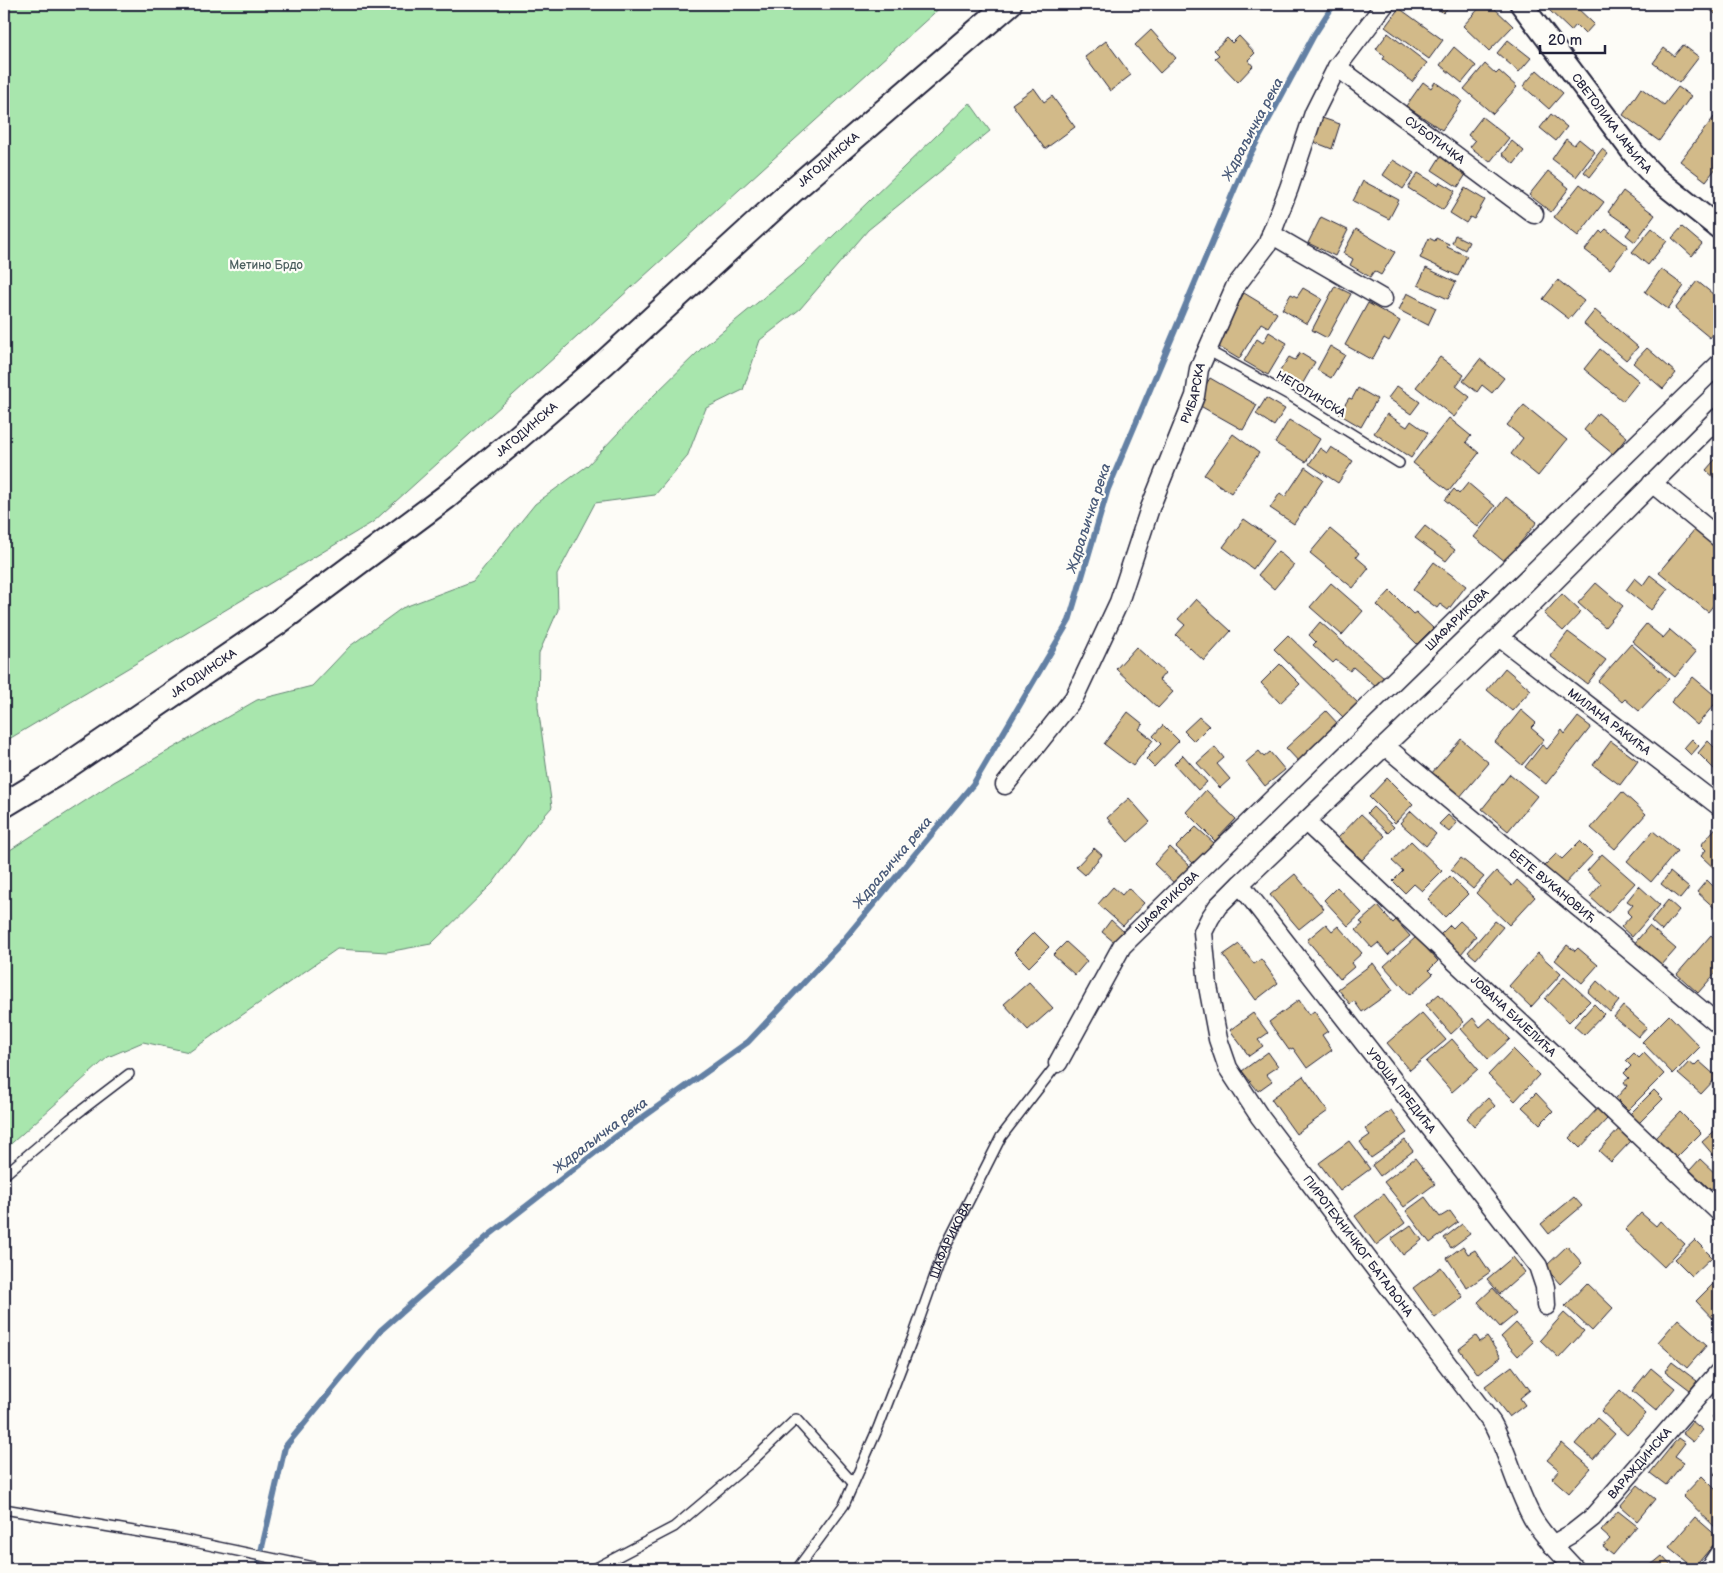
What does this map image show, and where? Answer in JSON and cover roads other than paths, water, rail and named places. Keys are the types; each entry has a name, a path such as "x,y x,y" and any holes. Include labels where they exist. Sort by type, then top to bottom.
{"main road":[{"name":"ЈАГОДИНСКА","path":"4,805 54,775 277,623 332,584 461,485 603,364 792,191 1009,4"}],"street":[{"name":"РИБАРСКА","path":"1005,786 1074,698 1119,602 1150,508 1195,396 1200,369 1235,287 1266,245 1289,188 1314,113 1337,67 1385,4"},
{"name":"СВЕТОЛИКА ЈАЊИЋА","path":"1524,6 1637,158 1656,178 1719,228"},
{"name":"СУБОТИЧКА","path":"1337,67 1534,214"},
{"path":"1271,234 1383,298"},
{"name":"ШАФАРИКОВА","path":"1058,1062 1122,946 1719,364"},
{"path":"1240,884 1499,636 1652,483 1715,428"},
{"path":"1652,483 1719,538"},
{"name":"МИЛАНА РАКИЋА","path":"1499,636 1719,806"},
{"name":"БЕТЕ ВУКАНОВИЋ","path":"1385,746 1719,1025"},
{"name":"ЈОВАНА БИЈЕЛИЋА","path":"1306,822 1533,1034 1719,1212"},
{"name":"ПИРОТЕХНИЧКОГ БАТАЉОНА","path":"1240,884 1218,906 1203,932 1209,995 1218,1038 1228,1068 1260,1117 1492,1423 1503,1444 1524,1502 1534,1520 1552,1544 1575,1569"},
{"name":"УРОША ПРЕДИЋА","path":"1240,884 1538,1266 1545,1287 1546,1306"},
{"name":"ВАРАЖДИНСКА","path":"1552,1544 1573,1533 1592,1518 1719,1372"},
{"path":"1709,1569 1719,1554"}],"lane":[{"name":"НЕГОТИНСКА","path":"1207,350 1290,394 1399,463"},
{"name":"ШАФАРИКОВА","path":"797,1569 844,1504 878,1428 944,1250 1001,1137 1058,1062"},
{"path":"4,1175 70,1119 129,1074"},
{"path":"594,1569 674,1527 750,1463 796,1419 853,1483"},
{"path":"4,1509 175,1538 324,1569"}],"waterway":[{"name":"Ждраљичка река","path":"257,1569 285,1447 381,1330 488,1236 614,1138 748,1042 843,941 974,783 1069,621 1108,489 1246,162 1314,35 1334,4"}],"park label":[{"name":"Метино Брдо","path":"266,265"}]}
